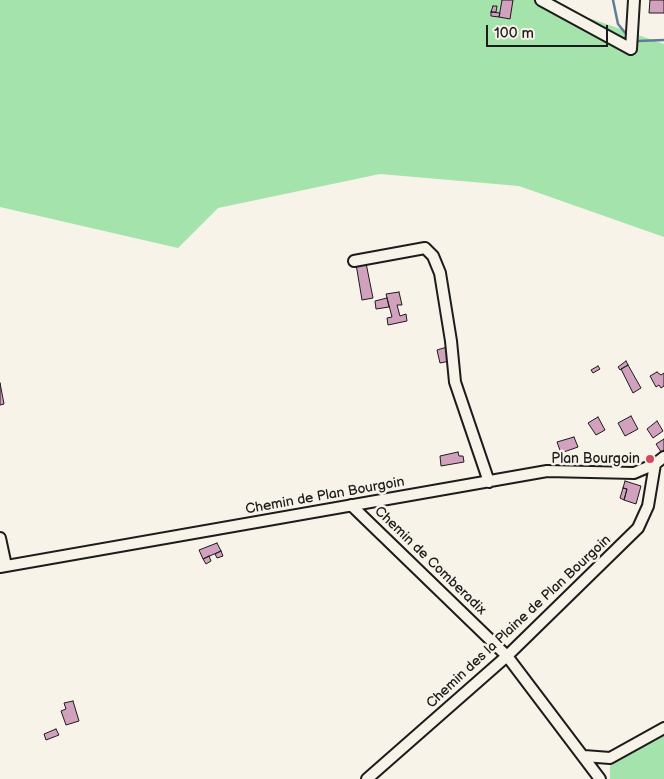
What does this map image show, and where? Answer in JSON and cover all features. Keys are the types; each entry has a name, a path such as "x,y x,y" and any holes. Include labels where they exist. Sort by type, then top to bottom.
{"street":[{"path":"541,0 631,49 634,0"},
{"path":"354,261 425,248 433,256 440,273 451,341 455,382 465,406 489,482"},
{"name":"Chemin de Plan Bourgoin","path":"3,566 547,471 634,473 655,464 664,457"},
{"name":"Chemin des la Plaine de Plan Bourgoin","path":"367,779 507,656 638,528 648,506 655,464"},
{"name":"Chemin de Comberadix","path":"351,505 507,656 600,779"},
{"path":"0,538 3,566"},
{"path":"584,756 610,758 664,728"}],"green space":[{"path":"0,0 537,0 664,44 664,237 519,186 380,174 218,208 178,248 0,207"},
{"path":"664,728 664,779 610,779 610,758"}],"building":[{"path":"502,0 513,0 510,19 499,17"},
{"path":"650,0 664,0 664,13 649,13"},
{"path":"493,6 497,6 496,12 491,12"},
{"path":"491,12 500,13 499,17 491,16"},
{"path":"366,263 373,298 362,300 356,264"},
{"path":"399,292 402,305 397,305 400,316 406,314 407,321 388,325 387,318 392,317 386,294"},
{"path":"387,298 389,307 376,309 375,301"},
{"path":"447,347 450,361 440,363 437,350"},
{"path":"626,361 628,365 620,370 618,367"},
{"path":"628,365 641,388 633,393 621,369"},
{"path":"598,366 600,369 593,373 591,370"},
{"path":"657,372 661,375 664,373 664,386 661,388 659,385 656,387 650,376"},
{"path":"0,383 4,404 0,405"},
{"path":"631,416 638,429 625,436 618,423"},
{"path":"598,417 605,430 596,435 588,423"},
{"path":"657,421 663,431 653,438 647,429"},
{"path":"574,437 578,447 561,453 557,442"},
{"path":"664,439 664,450 661,452 656,444"},
{"path":"458,452 459,456 463,456 464,462 441,466 440,456"},
{"path":"625,481 641,486 636,504 624,500 627,489 623,488"},
{"path":"623,488 627,489 624,500 620,498"},
{"path":"217,543 221,551 203,559 199,550"},
{"path":"221,551 223,556 217,558 215,554"},
{"path":"209,556 211,561 206,564 203,559"},
{"path":"73,701 79,721 66,725 61,711 66,709 64,703"},
{"path":"56,729 59,735 46,740 44,734"}],"waterway":[{"path":"613,0 618,24 627,35"},
{"path":"638,41 664,40"}],"place":[{"name":"Plan Bourgoin","path":"650,459"}]}
